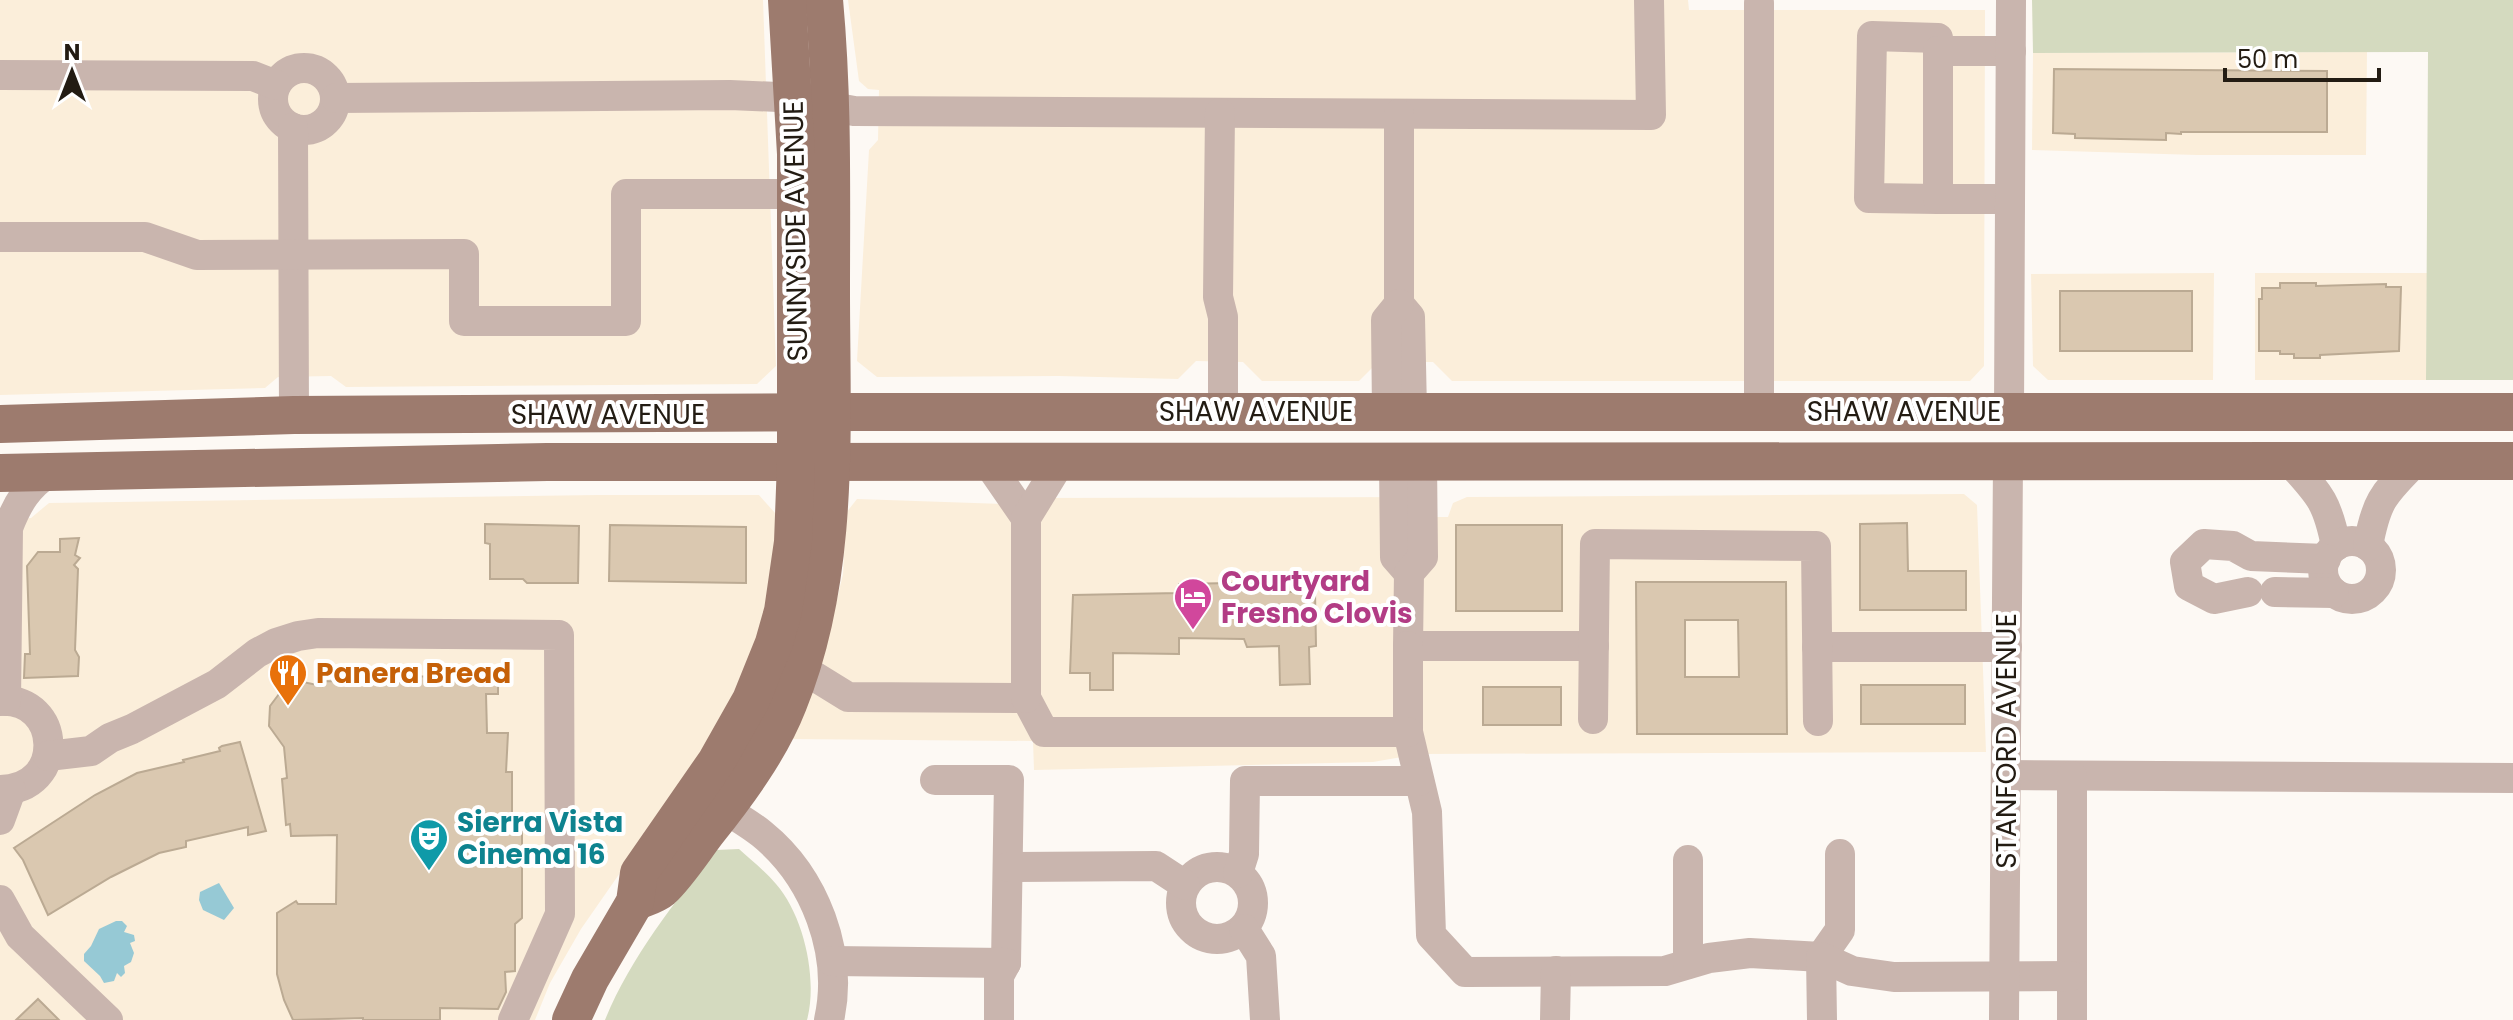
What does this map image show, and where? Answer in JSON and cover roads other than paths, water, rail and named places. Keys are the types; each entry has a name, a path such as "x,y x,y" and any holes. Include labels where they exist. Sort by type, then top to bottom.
{"main road":[{"name":"SUNNYSIDE AVENUE","path":"787,0 794,99 796,194 814,413"},
{"name":"SUNNYSIDE AVENUE","path":"813,462 830,108 824,0"},
{"path":"2008,461 2012,450 2031,435 2167,436 2234,410"},
{"name":"SHAW AVENUE","path":"0,424 304,415 1400,411 2513,412"},
{"path":"1061,461 1207,437 1386,437 1400,431 1400,411"},
{"path":"1408,461 1411,442 1426,436 1588,436 1759,411"},
{"path":"1744,461 1827,438 1981,437 1995,434 2009,411"},
{"path":"50,472 142,445 282,441 296,437 305,429 304,415"},
{"name":"SHAW AVENUE","path":"0,473 547,462 2513,461"},
{"path":"725,809 720,793 723,784 759,723 775,686 793,542 813,462"},
{"path":"635,902 661,890 725,809 780,720 801,668 822,583 829,500 813,462"},
{"path":"571,1020 590,979 635,902 639,873 716,762 751,700 783,611"}],"street":[{"path":"336,98 730,95 794,99 830,108 867,111 1651,115 1649,0"},
{"path":"2009,411 2011,0"},
{"path":"1759,3 1759,411"},
{"path":"1938,199 1938,38 1872,36 1869,198 1938,199 2010,199"},
{"path":"1938,51 2011,51"},
{"path":"301,68 311,69 328,79 336,98 327,121 303,129 279,118 273,93 282,77 301,68"},
{"path":"0,75 253,76 276,85"},
{"path":"1211,412 1223,317 1218,297 1220,113"},
{"path":"1399,114 1399,304 1410,317 1400,411"},
{"path":"303,129 304,415"},
{"path":"0,237 145,237 197,255 464,254 464,321 626,321 626,194 796,194"},
{"path":"2368,546 2383,495 2418,459"},
{"path":"986,460 1026,518"},
{"path":"2288,460 2318,493 2328,510 2331,553 2324,577 2334,593"},
{"path":"1061,461 1026,518 1026,698 1044,732 1413,756"},
{"path":"1408,461 1395,557 1409,573 1422,645 1413,756 1427,812 1431,935 1465,972 1665,971 1709,958 1750,953 1821,957 1852,971 1894,977 2071,976"},
{"name":"STANFORD AVENUE","path":"2004,1020 2008,461"},
{"path":"0,820 6,790 20,788 35,779 48,748 41,720 26,706 3,701 8,528 25,492 37,479 50,472"},
{"path":"2352,541 2368,546 2381,563 2382,572 2375,588 2360,598 2351,599 2334,593 2261,592 2214,599 2189,586 2185,562 2204,544 2233,546 2251,556 2331,553 2352,541"},
{"path":"1593,719 1595,544 1611,544 1816,546 1818,721"},
{"path":"48,748 91,751 110,738 217,684 257,653 298,636 318,633 559,635 560,914 513,1020"},
{"path":"1422,645 1594,646"},
{"path":"1817,647 2007,647"},
{"path":"801,668 848,697 1026,698"},
{"path":"1238,873 1244,854 1245,781 1413,756"},
{"path":"2006,775 2513,778"},
{"path":"2072,776 2072,1020"},
{"path":"935,780 1009,780 1006,963 999,976 999,1020"},
{"path":"725,809 763,835 791,863 811,894 824,924 832,961 834,987 829,1020"},
{"path":"1822,1020 1821,957 1840,930 1840,854"},
{"path":"1688,860 1688,964"},
{"path":"1008,867 1156,866 1185,885"},
{"path":"1214,867 1238,873 1253,893 1251,918 1244,929 1221,940 1197,933 1183,917 1181,906 1185,885 1201,870 1214,867"},
{"path":"0,900 20,936 108,1020"},
{"path":"1244,929 1261,956 1265,1020"},
{"path":"832,961 1006,963"},
{"path":"1555,1020 1556,971"}],"water":[{"path":"219,883 234,908 224,920 203,910 199,900 200,892"},
{"path":"122,921 127,926 124,932 134,935 135,941 130,943 134,953 131,962 124,966 125,973 121,977 117,973 114,981 104,983 84,961 84,954 99,929"}],"place":[{"name":"Courtyard Fresno Clovis","path":"1193,631"},
{"name":"Panera Bread","path":"288,707"},
{"name":"Sierra Vista Cinema 16","path":"429,872"}]}
